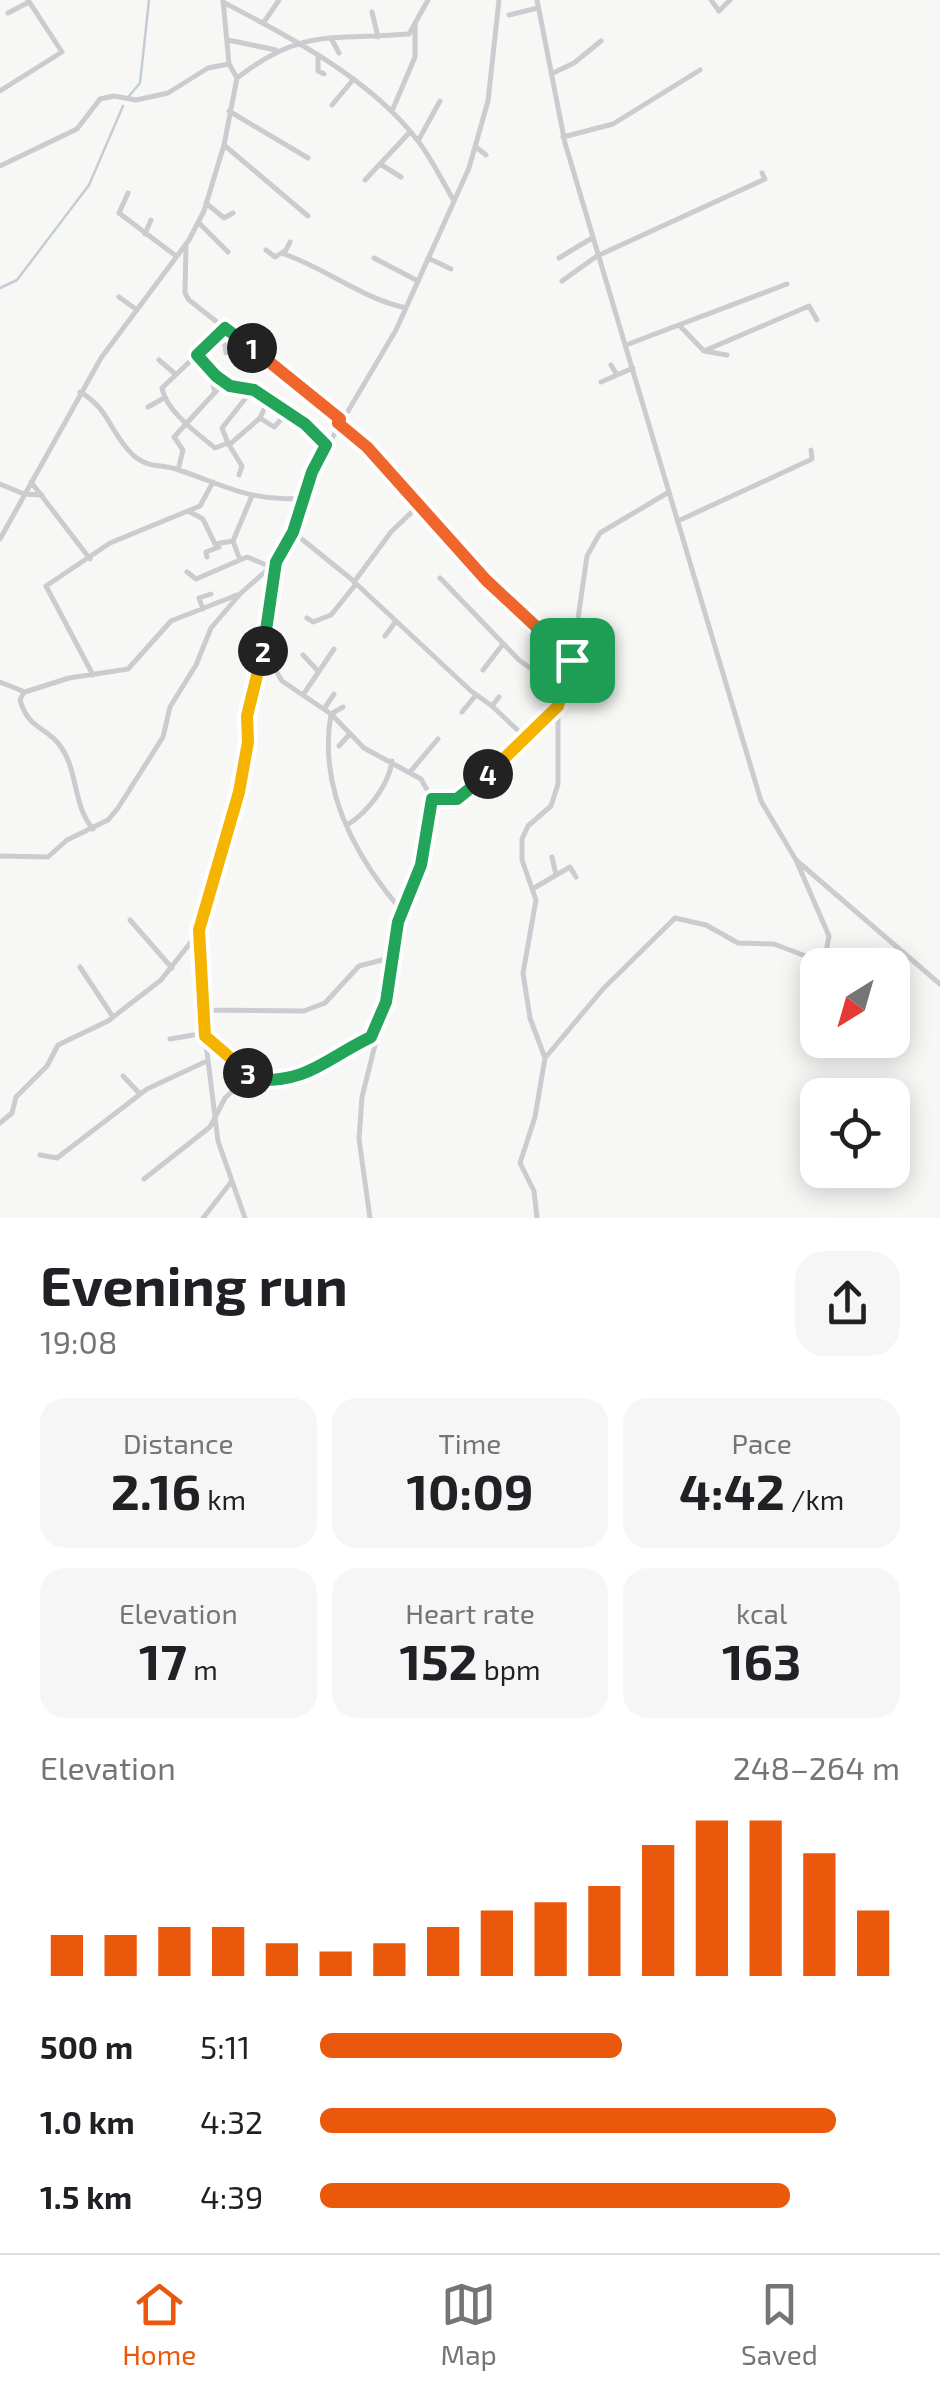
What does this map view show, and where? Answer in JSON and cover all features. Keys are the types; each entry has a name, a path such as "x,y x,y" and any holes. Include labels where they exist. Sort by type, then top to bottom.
{"street":[{"path":"8,13 39,0"},
{"path":"236,9 241,0"},
{"path":"263,23 279,0"},
{"path":"236,78 276,50 296,42 408,34 428,0"},
{"path":"0,856 48,856 118,808 163,736 170,707 196,665 211,628 240,594 274,564 293,532 302,498 326,445 406,308 476,147 488,101 500,0"},
{"path":"537,0 563,137 761,801 796,860 828,936 824,962 774,944 738,943 706,924 675,918 603,989 545,1058 535,1116 520,1163 534,1191 537,1218"},
{"path":"712,0 722,10 730,0"},
{"path":"223,1 296,42 391,112 418,141 454,201"},
{"path":"0,539 80,392 198,223 224,145 236,78 229,64 223,1"},
{"path":"0,79 3,89 62,52 30,2"},
{"path":"509,14 538,8"},
{"path":"372,12 378,37"},
{"path":"391,112 415,56 415,20"},
{"path":"331,38 338,54"},
{"path":"228,40 276,50"},
{"path":"550,74 574,63 601,41"},
{"path":"318,57 318,70 324,74"},
{"path":"0,166 78,129 100,99 114,96 136,100 168,93 208,68 229,64"},
{"path":"563,137 613,124 700,70"},
{"path":"332,105 352,80"},
{"path":"418,141 440,102"},
{"path":"230,111 308,158"},
{"path":"365,180 410,132"},
{"path":"224,145 308,216"},
{"path":"476,147 486,155"},
{"path":"380,164 401,176"},
{"path":"562,281 598,256 765,179 762,172"},
{"path":"128,193 120,213 176,256"},
{"path":"206,203 224,218 234,213"},
{"path":"145,234 151,220"},
{"path":"198,223 228,252"},
{"path":"559,258 592,238"},
{"path":"266,250 275,257 290,242"},
{"path":"186,244 184,293 367,447 486,580 572,660"},
{"path":"282,252 322,268 358,291 406,308"},
{"path":"374,258 418,282"},
{"path":"428,258 451,268"},
{"path":"626,345 787,284"},
{"path":"120,298 137,310"},
{"path":"704,351 810,306 817,320"},
{"path":"680,326 704,351 727,355"},
{"path":"225,328 174,373 162,388 164,398 215,448 229,444 260,418 268,401"},
{"path":"217,339 225,345 226,354"},
{"path":"197,355 230,386 252,390 326,445"},
{"path":"159,360 174,373"},
{"path":"611,365 617,374"},
{"path":"208,368 215,393"},
{"path":"601,382 633,368"},
{"path":"178,470 183,450 174,437 215,393 230,386"},
{"path":"239,475 242,466 222,428 252,390"},
{"path":"80,392 102,405 113,431 136,458 150,466 178,470 252,498 302,498"},
{"path":"148,407 164,398"},
{"path":"260,418 274,427 287,413"},
{"path":"678,521 812,458 811,450"},
{"path":"31,482 91,559"},
{"path":"93,675 45,591 46,586 110,544 200,506 213,482"},
{"path":"0,484 24,494 42,495"},
{"path":"545,1058 530,1018 523,974 534,888 522,860 522,839 554,798 558,706 572,660 584,568 596,537 669,492"},
{"path":"240,560 233,541 252,498"},
{"path":"308,618 314,622 331,616 391,532 418,506"},
{"path":"188,511 203,519 219,546"},
{"path":"293,532 526,738"},
{"path":"207,556 206,552 233,541"},
{"path":"186,572 196,579 247,557 274,564"},
{"path":"0,1122 12,1113 16,1096 47,1066 58,1045 113,1018 172,968 199,930 239,792 248,742 247,716 264,650 274,564"},
{"path":"440,578 503,644 562,691"},
{"path":"203,609 199,598 212,594"},
{"path":"0,682 25,692 128,669 164,626 240,594"},
{"path":"384,636 396,622"},
{"path":"483,670 503,644"},
{"path":"303,695 334,649"},
{"path":"264,650 282,681 331,714 348,736 410,772 428,789 432,799 421,865 401,910 390,958 389,989 377,1028 358,1127 370,1218"},
{"path":"303,656 318,671"},
{"path":"25,692 20,700 26,717 62,749 84,816 93,828"},
{"path":"324,709 334,694"},
{"path":"462,712 476,695"},
{"path":"492,706 499,697"},
{"path":"432,799 457,799 558,706"},
{"path":"331,714 344,707"},
{"path":"331,714 330,784 367,866 401,910"},
{"path":"340,746 348,736"},
{"path":"410,772 438,738"},
{"path":"346,825 364,814 388,778 392,760"},
{"path":"470,770 481,780"},
{"path":"552,857 556,876"},
{"path":"796,860 940,984"},
{"path":"534,888 570,867 576,878"},
{"path":"130,920 172,968"},
{"path":"199,930 215,1121 245,1218"},
{"path":"204,1010 304,1011 324,1003 358,966 390,958"},
{"path":"80,967 113,1018"},
{"path":"144,1180 215,1121 227,1096 252,1080 310,1074 355,1042 371,1037 377,1028"},
{"path":"170,1039 205,1035"},
{"path":"205,1035 252,1080"},
{"path":"40,1155 58,1158 140,1094 208,1060"},
{"path":"123,1076 140,1094"},
{"path":"108,1118 114,1126"},
{"path":"203,1218 232,1180"}],"waterway":[{"path":"129,96 140,83 149,0"},
{"path":"0,288 17,280 89,185 123,106"}],"route":[{"path":"225,328 274,364 340,419 338,423 367,447 486,580 572,660 558,706 546,719 468,793 457,799 432,799 421,865 398,922 386,1002 371,1037 355,1042 310,1074 282,1080 252,1080 205,1036 199,930 239,792 248,742 247,716 266,640 276,562 293,532 302,498 326,445 305,424 254,390 230,386 197,355 225,328"}]}
